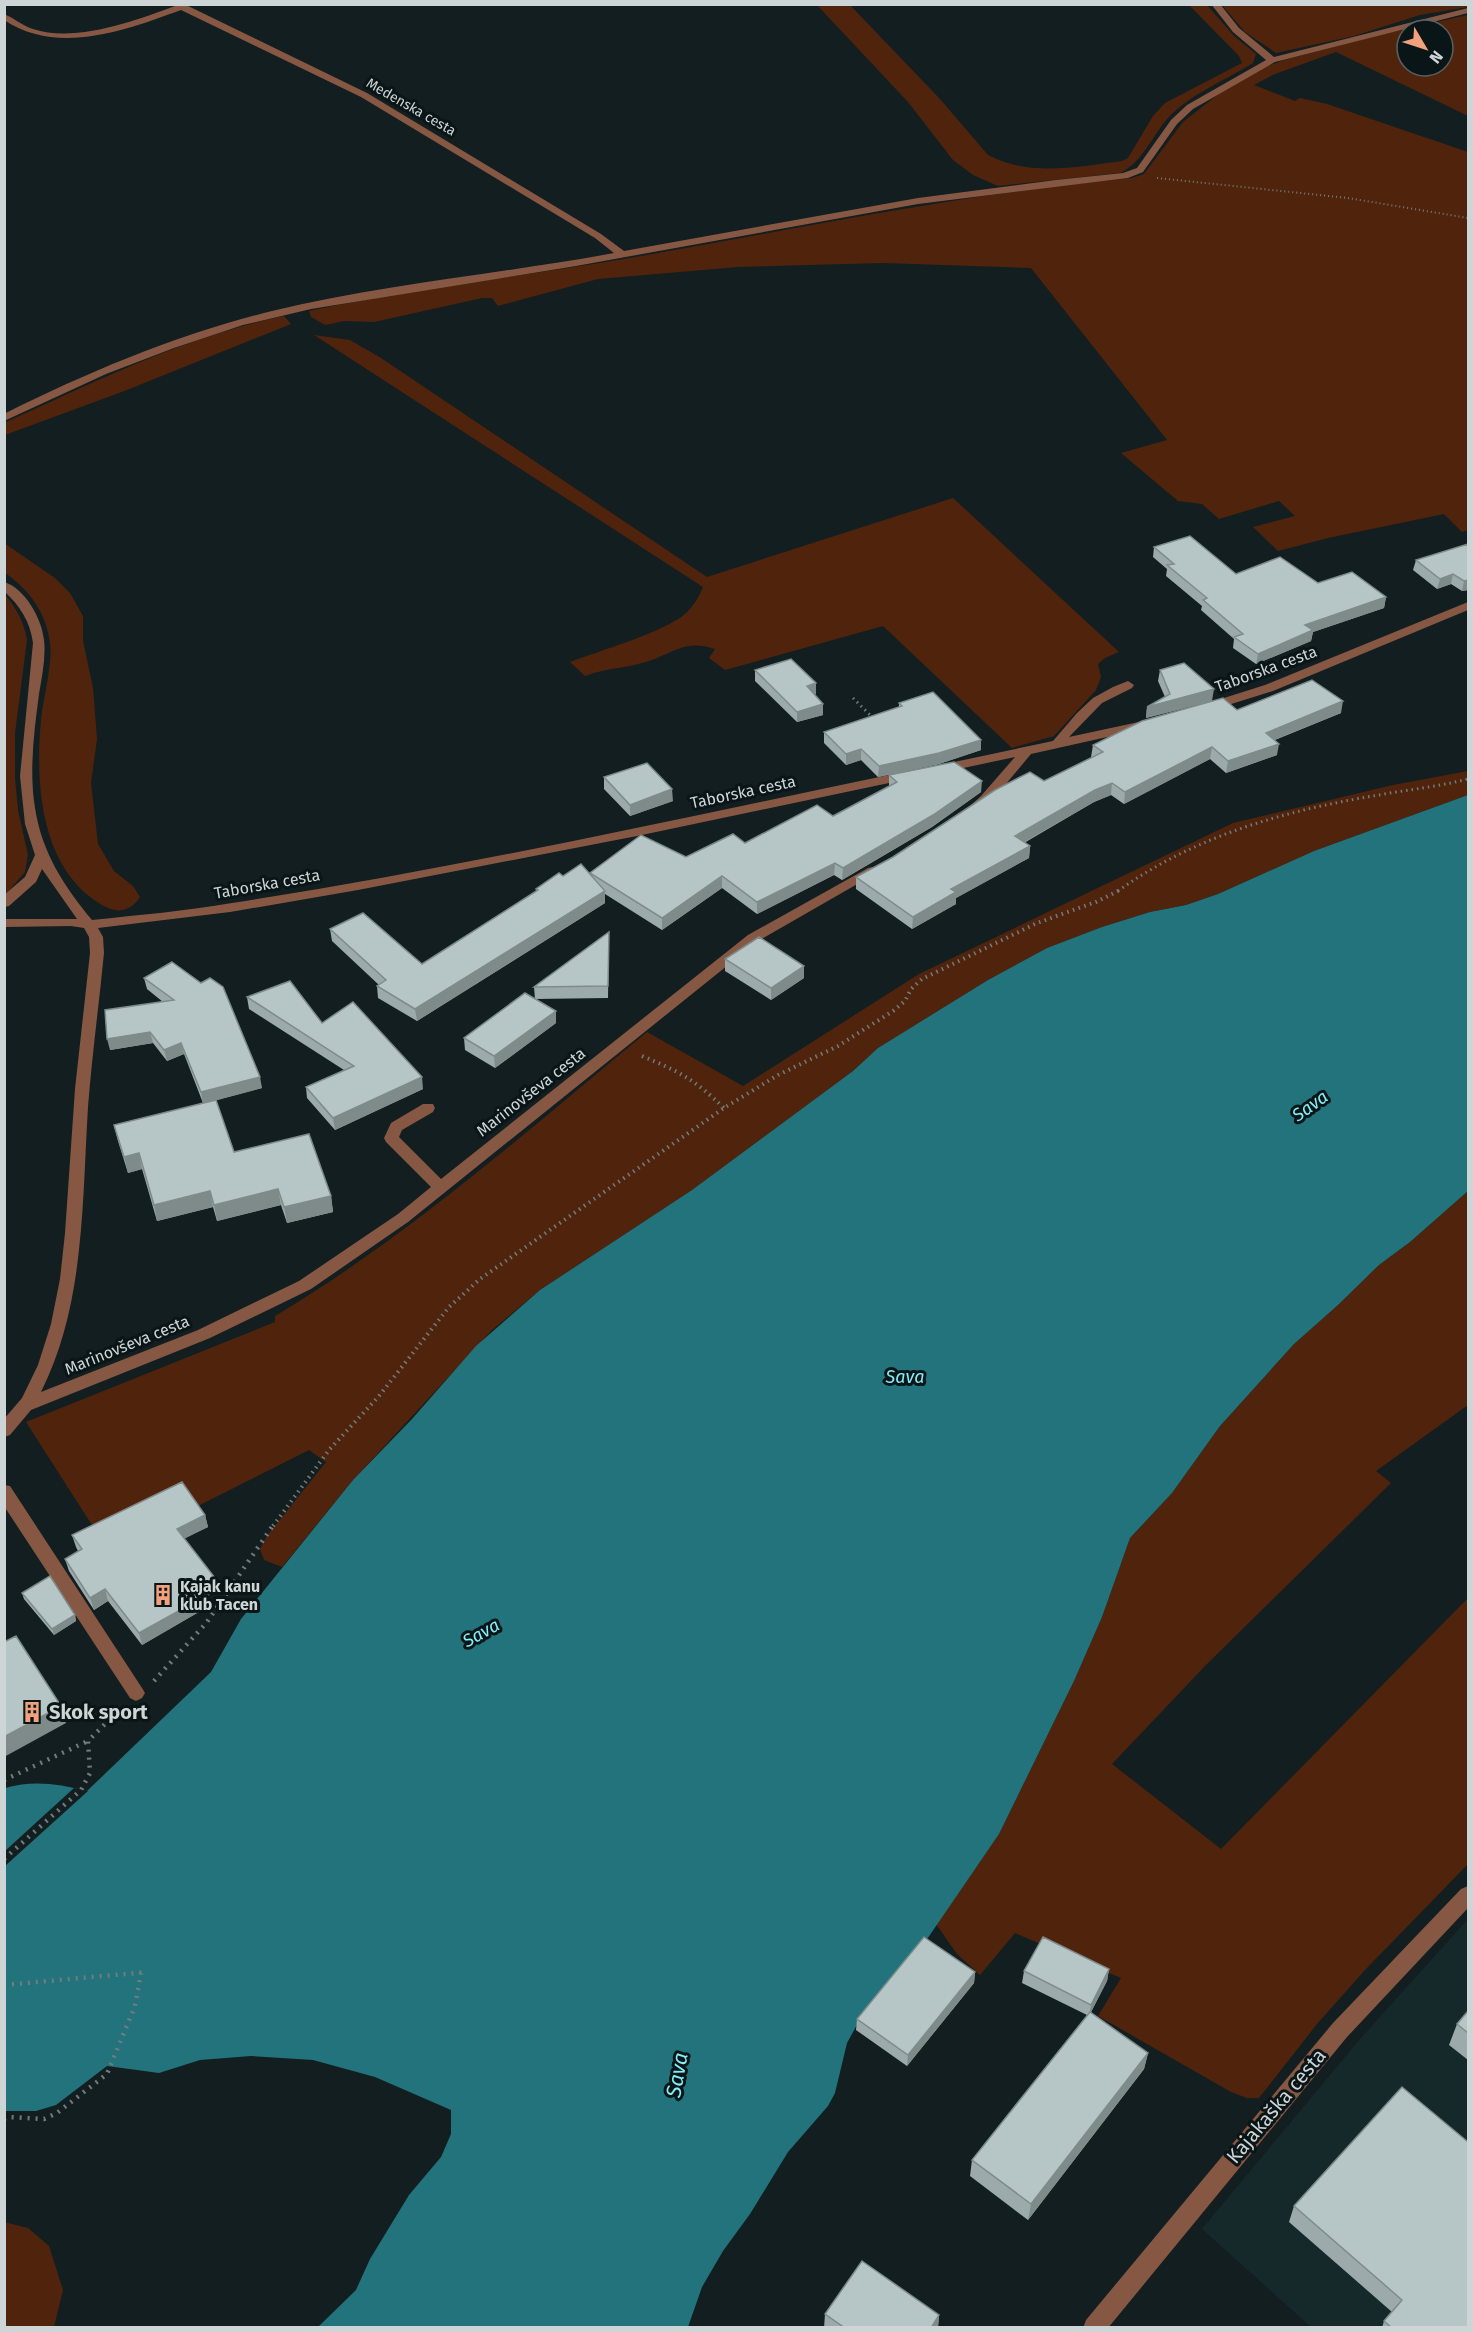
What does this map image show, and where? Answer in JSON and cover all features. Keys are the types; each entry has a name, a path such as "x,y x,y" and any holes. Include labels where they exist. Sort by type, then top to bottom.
{"street":[{"path":"1215,4 1236,30 1272,60"},
{"path":"4,16 32,32 69,34 128,23 178,6"},
{"name":"Medenska cesta","path":"178,6 364,95 598,236 621,254"},
{"path":"4,418 164,347 273,315 429,285 904,204 1131,174 1140,170 1174,122 1190,107 1272,60 1468,11"},
{"path":"4,585 25,606 36,627 39,655 27,768 28,806 40,857 59,888 89,925"},
{"name":"Taborska cesta","path":"1192,712 1269,688 1468,606"},
{"path":"1059,742 1077,718 1104,695 1128,685"},
{"name":"Taborska cesta","path":"89,925 230,908 358,886 1025,753 1059,742 1159,721"},
{"path":"967,812 986,798 1025,753"},
{"path":"4,903 31,879 40,857"},
{"name":"Marinovševa cesta","path":"26,1405 204,1334 305,1285 365,1246 753,938 886,864"},
{"path":"4,923 71,922 89,925"},
{"name":"Marinovševa cesta","path":"4,1431 26,1405 40,1381 52,1347 68,1283 82,1094 97,953 96,937 89,925"},
{"path":"429,1108 396,1127 391,1138 440,1187"},
{"path":"4,1491 136,1693"},
{"name":"Kajakaška cesta","path":"1094,2328 1340,2030 1468,1895"}],"path":[{"path":"1131,174 1348,198 1468,218"},
{"path":"853,698 878,723"},
{"path":"4,1780 88,1741 136,1693 157,1680 207,1622 267,1533 329,1450 380,1396 449,1307 480,1279 724,1108 778,1075 838,1046 877,1022 905,1001 911,989 922,979 1037,923 1117,892 1149,869 1225,833 1250,824 1372,796 1437,787 1468,779"},
{"path":"625,1041 648,1059 691,1079 724,1108"},
{"path":"4,1858 81,1790 90,1773 88,1741"},
{"path":"4,1985 143,1974 135,2008 114,2056 112,2067 107,2074 57,2113 44,2119 4,2119"}],"shaded area":[{"path":"1468,4 1468,7 1411,18 1395,18 1395,23 1354,36 1276,53 1245,32 1222,5"},
{"path":"817,5 850,5 940,99 988,155 1004,162 1037,168 1088,166 1128,158 1153,116 1165,103 1242,63 1239,56 1189,5 1207,5 1234,36 1256,54 1253,63 1177,109 1162,125 1141,156 1128,169 1120,173 998,186 973,175 953,160 908,102"},
{"path":"1468,15 1468,116 1336,52 1275,74 1254,85 1295,101 1300,98 1327,104 1468,152 1468,530 1462,532 1444,514 1328,538 1278,551 1253,527 1295,516 1279,501 1219,519 1202,504 1178,501 1121,453 1167,440 1031,268 884,263 738,267 598,279 498,306 492,298 482,298 374,322 344,321 325,325 311,317 309,311 396,294 614,260 953,201 1132,178 1144,174 1183,122 1220,93 1265,67 1395,31 1395,78 1455,78 1454,18"},
{"path":"284,316 291,324 127,390 5,435 4,423 107,376 212,335"},
{"path":"314,335 350,340 381,358 707,577 953,498 1119,652 1098,664 1101,677 1096,690 1054,736 1012,748 883,626 725,670 709,658 715,649 696,645 680,648 641,663 585,676 570,662 647,634 675,621 691,608 703,587"},
{"path":"4,543 55,578 70,593 83,616 83,641 93,688 97,739 91,783 98,844 114,871 133,886 140,897 132,906 123,910 113,910 102,905 81,889 65,870 46,823 41,797 39,745 49,671 50,643 41,612 22,587 5,573"},
{"path":"5,594 19,616 27,640 15,733 15,778 18,810 28,855 25,872 5,895"},
{"path":"1468,771 1468,795 1314,851 1218,894 1186,905 1150,912 1102,927 1047,948 988,980 878,1048 853,1071 692,1190 540,1290 492,1330 353,1480 282,1567 264,1560 260,1549 267,1536 326,1462 309,1450 194,1508 99,1536 26,1422 275,1322 275,1316 325,1285 420,1217 647,1032 743,1086 919,974 1233,823 1393,785"},
{"path":"1468,1191 1468,1405 1376,1471 1391,1483 1205,1666 1112,1764 1221,1849 1468,1598 1468,1864 1365,1970 1317,2024 1259,2098 1247,2098 1231,2092 1098,2016 1121,1978 1015,1933 980,1975 957,1954 936,1924 999,1834 1074,1681 1102,1617 1130,1538 1172,1493 1220,1426 1294,1344 1379,1265 1410,1242"},
{"path":"1468,1919 1468,2327 1311,2327 1202,2229 1360,2039"},
{"path":"4,2222 28,2228 49,2246 63,2290 54,2327 5,2327"}],"water":[{"name":"Sava","path":"1468,795 1468,1191 1410,1242 1379,1265 1294,1344 1220,1426 1172,1493 1130,1538 1102,1617 1074,1681 999,1834 921,1948 859,2021 847,2043 835,2093 828,2106 788,2152 750,2214 723,2251 702,2287 688,2327 318,2327 356,2290 370,2259 409,2195 441,2157 451,2134 451,2110 375,2077 313,2060 251,2056 200,2060 159,2073 107,2066 56,2105 36,2111 5,2111 5,1788 26,1784 46,1784 87,1791 211,1672 241,1619 353,1480 412,1419 476,1346 540,1290 692,1190 853,1071 878,1048 988,980 1047,948 1102,927 1150,912 1186,905 1218,894 1314,851"}],"pier":[{"path":"74,1788 88,1791 5,1866 5,1851"}],"building":[{"path":"1190,536 1236,574 1280,557 1318,583 1352,572 1386,597 1305,625 1313,630 1258,654 1234,637 1243,634 1203,600 1207,598 1167,565 1174,564 1154,547"},
{"path":"1468,544 1468,580 1464,581 1453,574 1440,579 1416,560"},
{"path":"791,659 816,683 807,686 823,704 797,712 755,670"},
{"path":"1184,663 1214,689 1147,707 1170,694 1160,670"},
{"path":"1312,680 1343,701 1266,733 1279,744 1228,761 1212,747 1125,792 1112,783 1095,790 1015,836 1030,846 951,889 956,892 913,917 856,877 893,857 995,790 1030,772 1044,781 1103,752 1093,745 1142,721 1223,698 1237,710"},
{"path":"933,692 981,740 939,753 879,766 861,749 846,754 824,732 902,706 899,703"},
{"path":"954,762 982,781 933,815 843,868 835,863 757,902 722,876 662,918 590,873 641,835 686,857 733,834 745,843 817,805 833,816 897,782 889,775"},
{"path":"647,763 672,789 630,805 604,777"},
{"path":"581,864 605,891 415,1009 377,986 386,980 330,929 363,913 422,964 538,890 536,889 559,873 563,876"},
{"path":"609,932 608,986 534,987"},
{"path":"759,937 804,966 771,988 725,959"},
{"path":"172,962 201,983 210,978 223,987 260,1077 201,1092 181,1043 164,1050 150,1032 107,1039 105,1010 174,1000 144,978"},
{"path":"290,981 322,1023 353,1002 422,1077 333,1118 306,1087 354,1066 247,997"},
{"path":"525,993 556,1011 494,1056 464,1038"},
{"path":"216,1100 234,1152 309,1134 331,1196 284,1207 278,1189 214,1205 210,1191 154,1205 139,1153 124,1157 114,1125"},
{"path":"182,1482 205,1515 177,1529 215,1578 195,1589 202,1598 139,1633 105,1589 90,1598 65,1559 82,1549 72,1535"},
{"path":"50,1576 75,1615 52,1629 22,1593"},
{"name":"Skok sport","path":"16,1636 61,1706 4,1737 4,1642"},
{"path":"924,1937 975,1972 908,2055 857,2019"},
{"path":"1043,1937 1109,1969 1091,2005 1024,1971"},
{"path":"1468,2011 1468,2033 1457,2024"},
{"path":"1090,2012 1148,2053 1031,2204 972,2160"},
{"path":"1402,2087 1468,2142 1468,2328 1392,2328 1384,2321 1402,2300 1294,2206"},
{"path":"862,2261 939,2315 931,2328 845,2328 825,2314"}],"place":[{"name":"Kajak kanu klub Tacen","path":"163,1595"},
{"name":"Skok sport","path":"32,1712"}]}
